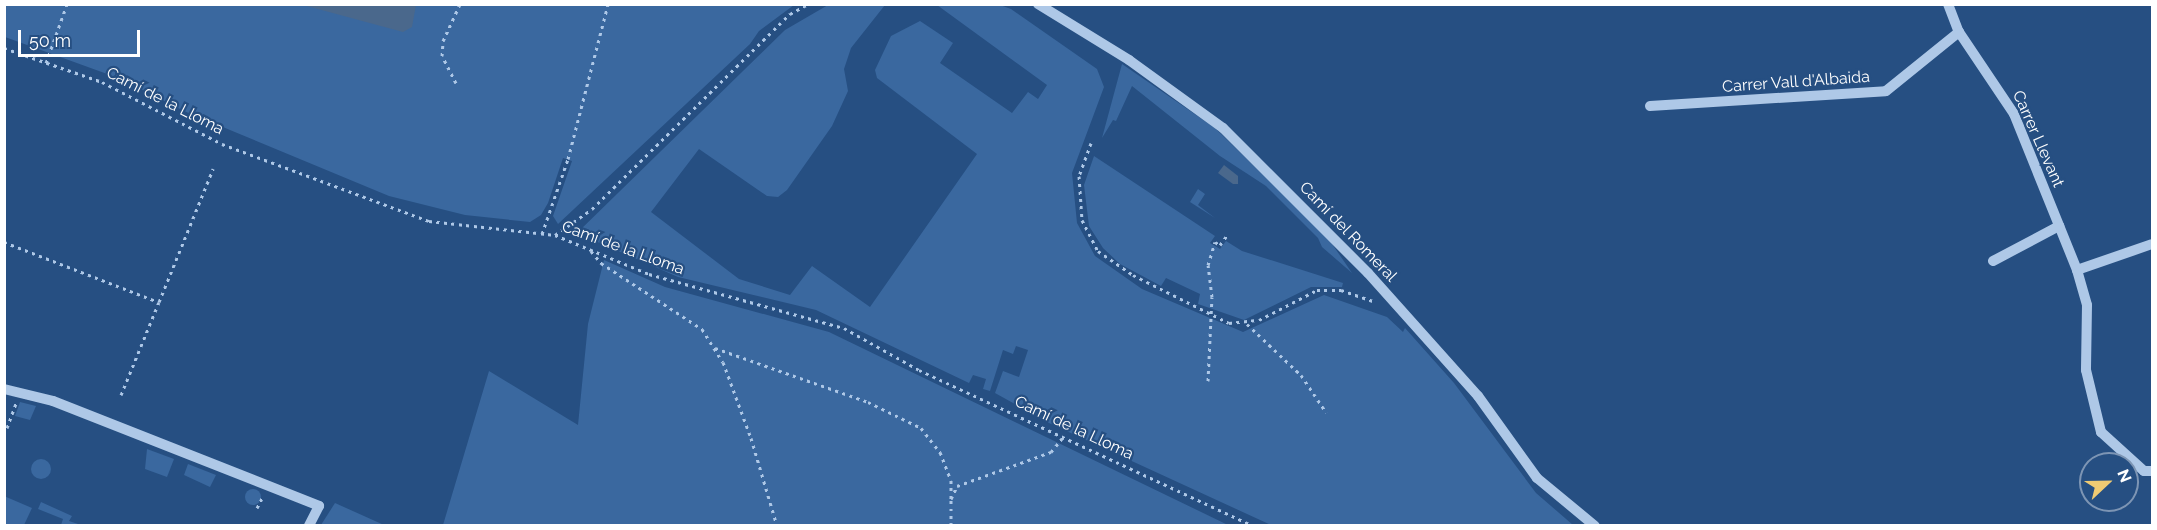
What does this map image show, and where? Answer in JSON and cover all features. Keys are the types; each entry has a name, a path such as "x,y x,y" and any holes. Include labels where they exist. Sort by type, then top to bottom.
{"street":[{"name":"Camí del Romeral","path":"1038,4 1129,60 1223,128 1319,221 1478,396 1537,478 1595,525"},
{"name":"Carrer Llevant","path":"1948,4 1959,32 2014,114 2077,270 2087,305 2086,370 2101,432 2144,471 2152,471"},
{"name":"Carrer Vall d'Albaida","path":"1650,106 1886,92 1959,32"},
{"path":"1993,261 2059,226"},
{"path":"2077,270 2152,244"},
{"path":"4,389 53,401 319,506 309,525"}],"path":[{"path":"46,63 68,4"},
{"path":"456,83 442,56 443,41 460,4"},
{"path":"542,234 568,159 608,4"},
{"path":"555,235 592,209 790,14 808,4"},
{"name":"Camí de la Lloma","path":"4,48 102,82 222,144 429,221 555,235 649,274 844,328 919,370 1254,525"},
{"path":"1091,143 1079,177 1082,220 1098,251 1133,275 1229,323 1247,324 1317,290 1341,290 1374,302 1393,302"},
{"path":"121,395 213,169"},
{"path":"1208,381 1210,253 1215,242 1220,245 1228,234"},
{"path":"4,242 159,302"},
{"path":"590,249 602,263 702,329 714,347 752,438 777,525"},
{"path":"1247,324 1301,375 1326,412"},
{"path":"714,347 868,402 921,428 940,452 951,480 951,525"},
{"path":"7,428 20,393"},
{"path":"951,499 957,486 1051,452 1063,436"}],"shaded area":[{"path":"5,4 794,5 759,31 750,44 558,224 553,216 572,161 563,158 548,203 541,215 530,222 465,215 389,196 184,111 121,79 5,37"},
{"path":"303,5 416,5 412,27 403,32"},
{"path":"828,5 885,5 851,48 844,69 848,91 832,126 787,190 778,197 767,196 699,149 651,212 739,279 790,295 812,266 870,307 977,154 877,78 875,70 891,36 920,21 953,43 940,63 1012,113 1028,92 1038,99 1047,85 937,5 1000,5 1011,9 1097,69 1104,87 1072,173 1077,223 1095,256 1142,289 1243,332 1324,295 1387,317 1403,332 1405,328 1454,383 1536,493 1573,525 1271,525 1049,423 995,393 1003,371 1019,377 1028,350 1016,346 1013,354 1003,350 990,391 983,389 986,379 973,375 969,383 816,310 678,277 577,233 785,30"},
{"path":"1122,64 1215,128 1328,238 1352,273 1322,247 1318,238 1266,186 1220,156 1132,86 1116,121 1113,120 1102,138"},
{"path":"1094,156 1215,236 1210,243 1220,249 1226,241 1242,251 1343,283 1342,287 1311,287 1244,320 1198,304 1200,294 1166,278 1161,286 1120,264 1103,248 1089,226 1084,185"},
{"path":"1224,165 1238,176 1238,184 1233,184 1218,173"},
{"path":"1198,189 1205,194 1198,205 1215,218 1190,202"},
{"path":"604,260 665,287 829,332 1228,525 443,525 489,371 578,425 588,324"},
{"path":"20,402 36,406 30,420 15,416"},
{"path":"147,449 174,459 167,477 145,469"},
{"path":"41,459 48,462 51,469 48,476 41,479 34,476 31,469 34,462"},
{"path":"188,464 216,475 210,487 184,475"},
{"path":"253,489 259,491 261,497 259,503 253,505 247,503 245,497 247,491"},
{"path":"4,496 32,508 24,525 5,525"},
{"path":"41,502 72,516 69,521 81,525 61,525 63,519 38,509"},
{"path":"335,503 384,525 321,525"}]}
